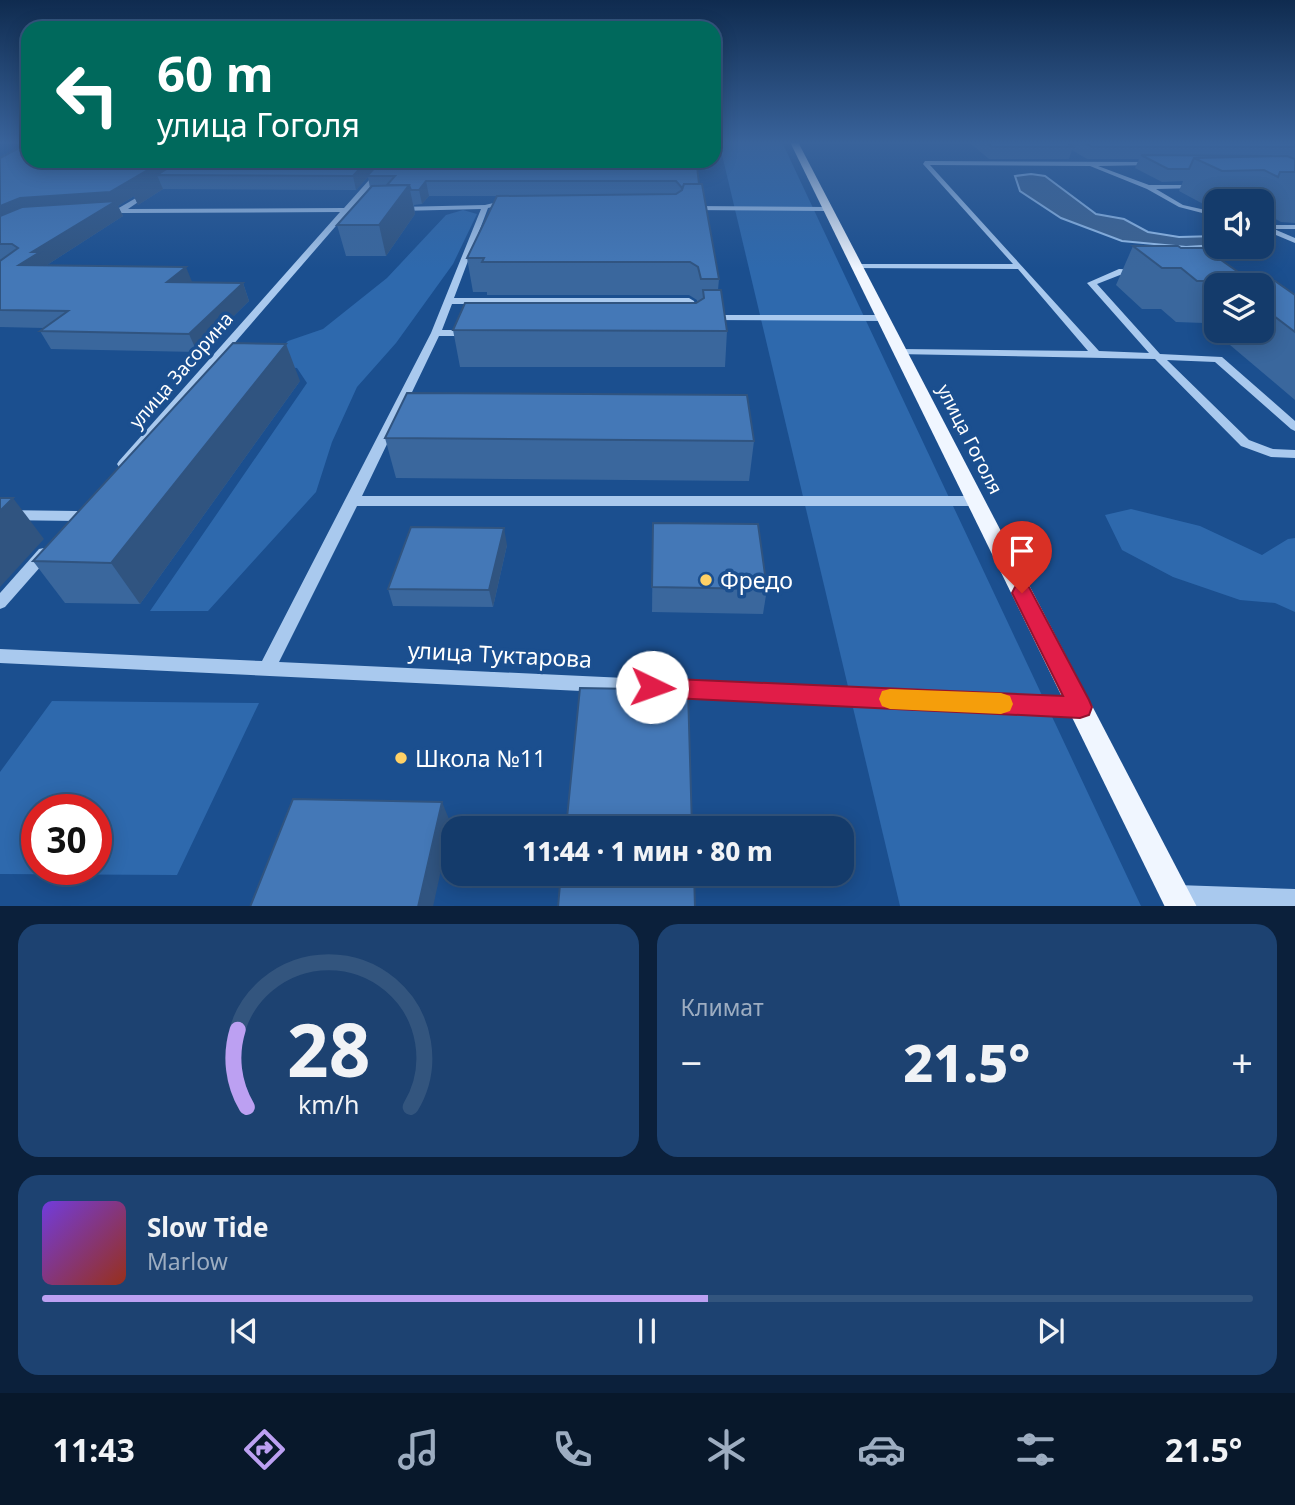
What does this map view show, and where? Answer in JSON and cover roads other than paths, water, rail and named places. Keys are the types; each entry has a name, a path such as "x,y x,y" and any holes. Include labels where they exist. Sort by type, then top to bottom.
{"main road":[{"name":"улица Гоголя","path":"815,184 1180,901"}],"street":[{"name":"улица Засорина","path":"113,475 367,184"},
{"path":"944,184 1096,354"},
{"path":"1141,184 1181,206 1204,212"},
{"path":"1148,187 1212,185"},
{"path":"120,211 154,189"},
{"path":"396,209 485,207 515,200"},
{"path":"267,669 436,333 448,301 487,219 485,207"},
{"path":"677,208 827,209"},
{"path":"107,211 370,210"},
{"path":"1274,211 1295,210"},
{"path":"1274,228 1295,228"},
{"path":"1274,232 1295,241"},
{"path":"856,266 1020,267"},
{"path":"1151,272 1119,272 1091,283 1157,356 1245,443 1270,453 1295,454"},
{"path":"448,301 690,301 694,333"},
{"path":"693,318 883,318"},
{"path":"436,333 476,333"},
{"path":"900,352 1096,354 1218,359 1295,427"},
{"path":"353,501 976,501"},
{"path":"0,515 77,516"},
{"path":"0,603 51,545"},
{"name":"улица Туктарова","path":"0,656 1080,707"},
{"path":"1180,901 1295,900"}],"place":[{"name":"Фредо","path":"706,580"},
{"name":"Школа №11","path":"401,758"}]}
